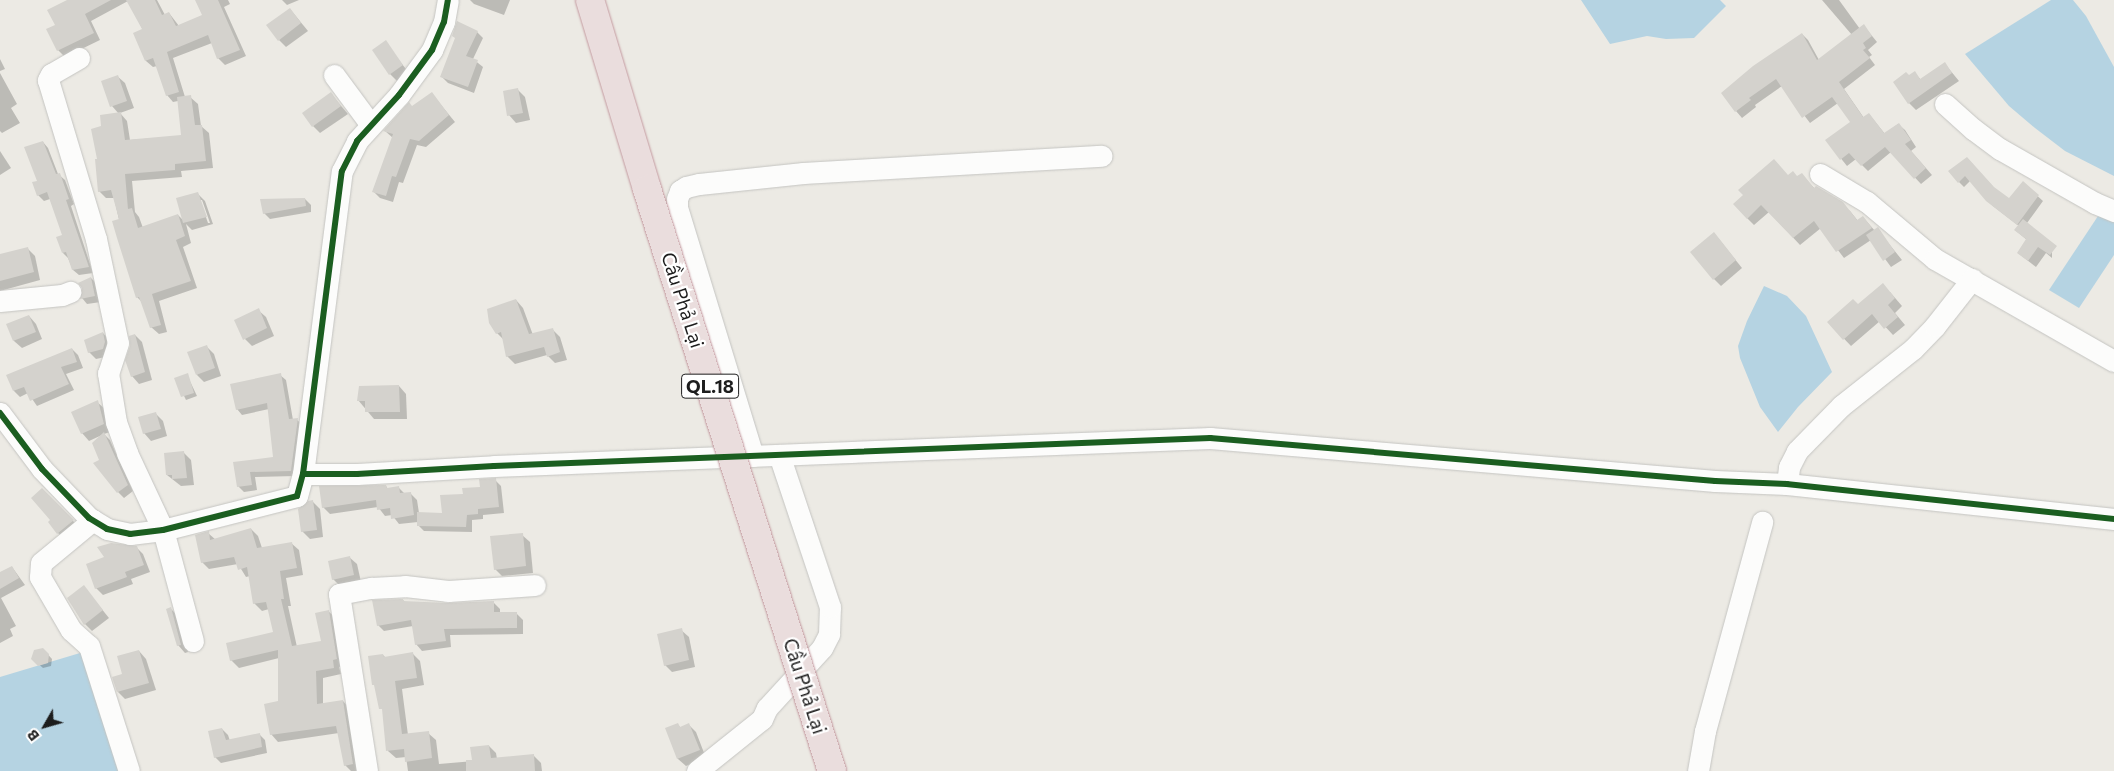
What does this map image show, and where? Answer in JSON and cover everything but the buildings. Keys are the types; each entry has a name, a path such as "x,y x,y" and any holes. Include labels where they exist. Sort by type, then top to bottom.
{"highway":[{"name":"Cầu Phả Lại","path":"590,0 650,198 832,771"}],"street":[{"path":"0,413 42,469 93,520 106,529 130,534 162,530 294,498 298,494 303,474 342,171 357,141 399,95 432,50 444,22 448,0"},
{"path":"79,58 52,74 48,80 96,239 118,343 108,374 116,422 127,453 162,530 193,641"},
{"path":"334,75 371,125"},
{"path":"1946,104 1973,129 2000,149 2095,203 2114,211"},
{"path":"752,456 677,208 676,199 680,191 686,187 699,184 803,173 1102,156"},
{"path":"1820,174 1867,202 1921,249 2114,361"},
{"path":"1787,484 1792,459 1802,446 1841,406 1913,349 1936,326 1972,279"},
{"path":"0,301 62,295 70,292"},
{"path":"303,474 357,474 412,470 1210,438 1705,480 1787,484 2114,519"},
{"path":"697,771 762,719 767,708 822,648 829,634 830,606 779,455"},
{"path":"93,520 41,563 40,577 71,630 89,646 130,771"},
{"path":"1698,771 1706,731 1762,522"},
{"path":"367,771 339,594 371,588 405,586 448,591 535,585"}],"water":[{"path":"1581,0 1720,0 1726,6 1694,38 1666,39 1647,36 1610,44"},
{"path":"2051,0 2073,0 2086,16 2114,67 2114,176 2065,151 2035,128 2009,106 1965,54"},
{"path":"2104,207 2114,211 2114,255 2079,308 2049,290"},
{"path":"1764,286 1787,296 1806,316 1832,372 1798,407 1778,432 1760,407 1740,358 1738,346 1747,321"},
{"path":"90,650 123,771 0,771 0,677"}],"cycle path":[{"path":"0,413 42,469 89,518 107,529 130,534 163,530 297,496 303,474 342,171 357,141 399,95 432,50 444,22 448,0"},
{"path":"303,474 357,474 494,466 1210,438 1715,481 1787,484 2114,519"}]}
